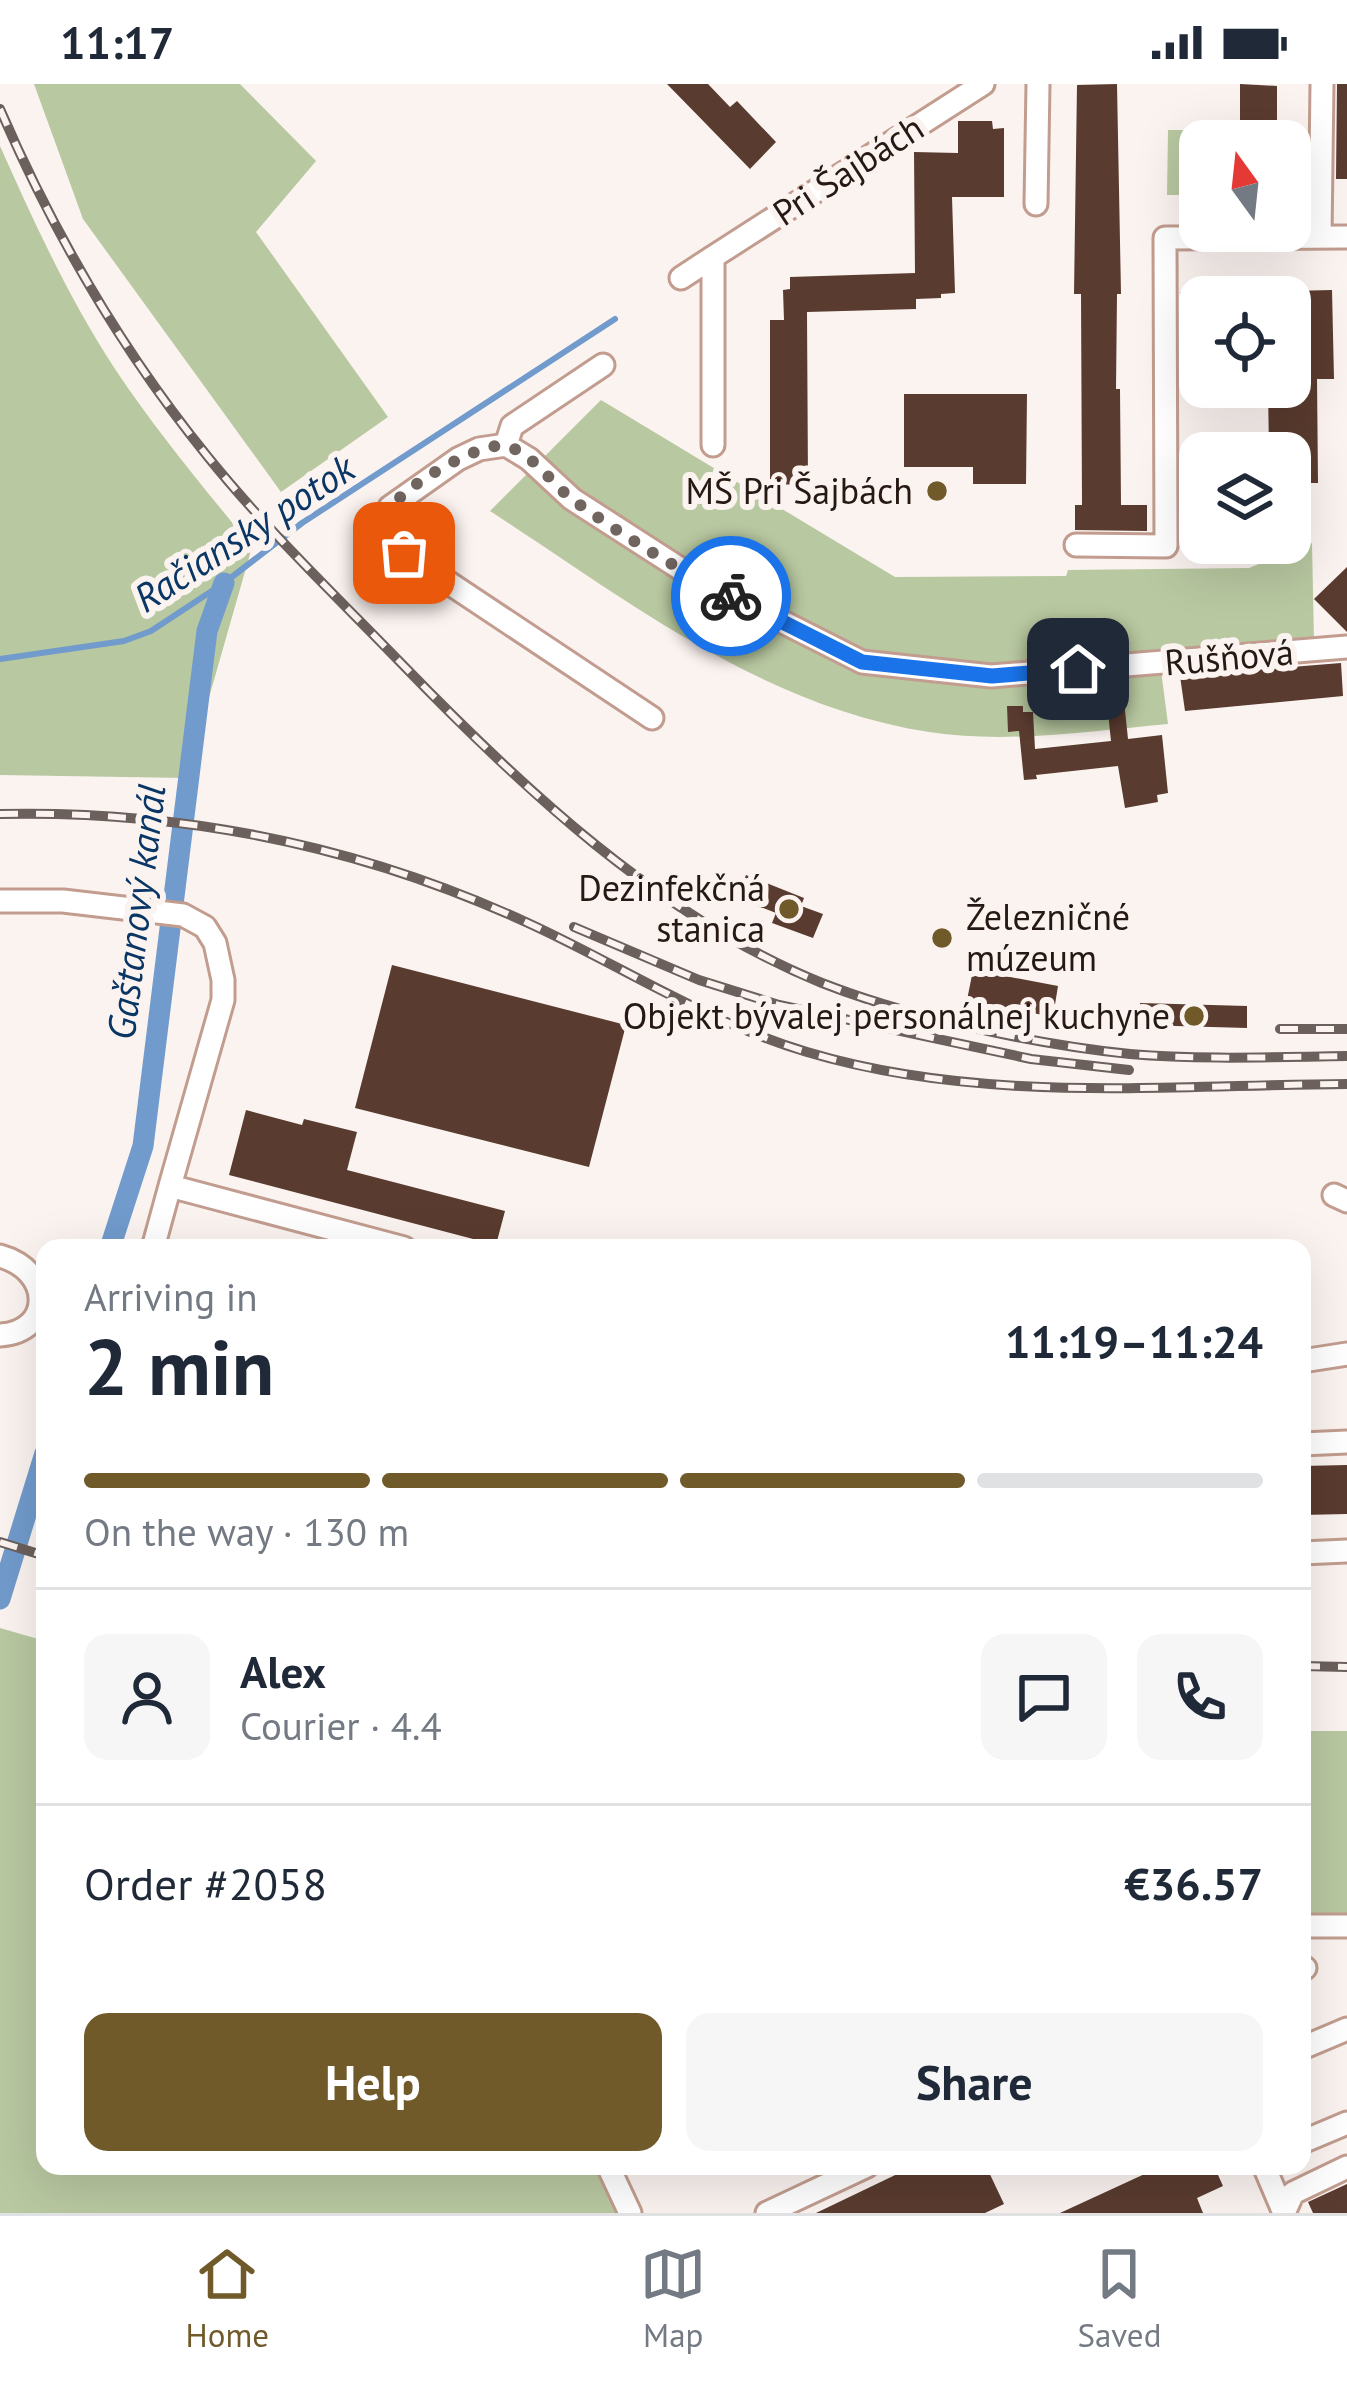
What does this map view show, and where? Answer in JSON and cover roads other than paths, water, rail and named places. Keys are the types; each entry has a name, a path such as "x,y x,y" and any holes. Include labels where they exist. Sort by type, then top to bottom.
{"street":[{"name":"Pri Šajbách","path":"682,278 983,84"},
{"path":"1036,204 1038,84"},
{"path":"1320,237 1322,84"},
{"path":"1076,545 1166,546 1165,238 1347,237"},
{"path":"712,445 713,257"},
{"path":"603,365 512,426 506,445 479,449 395,500 387,519 388,531 404,553 652,718"},
{"name":"Rušňová","path":"506,445 529,459 572,499 690,575 862,662 992,676 1347,647"},
{"path":"0,901 63,901 171,914 205,927 215,943 224,980 223,1000 155,1239"},
{"path":"170,1186 370,1239"},
{"path":"0,1256 29,1269 36,1278"},
{"path":"0,1335 18,1333 30,1325 36,1307"},
{"path":"1311,1360 1347,1354"},
{"path":"1311,1444 1347,1442"},
{"path":"1311,1553 1347,1551"},
{"path":"1311,1926 1347,1926"},
{"path":"1311,2044 1347,2029"},
{"path":"1311,2138 1347,2123"},
{"path":"1283,2213 1293,2193 1347,2168"},
{"path":"612,2175 630,2213"},
{"path":"767,2213 848,2175"},
{"path":"1268,2175 1283,2213"}],"waterway":[{"name":"Račiansky potok","path":"0,659 124,641 151,631 302,523 615,319"},
{"name":"Gaštanový kanál","path":"113,1239 143,1146 207,631 224,583"},
{"name":"Gaštanový kanál","path":"0,1599 36,1482"}],"railway":[{"path":"0,109 92,290 177,417 231,484 493,755 649,885 762,956 822,983 933,1018 1014,1037 1130,1054 1347,1056"},
{"path":"0,814 68,814 203,826 336,854 465,896 770,1040 873,1068 939,1079 1075,1088 1347,1084"},
{"path":"574,927 699,980 779,1005 1031,1059 1129,1070"},
{"path":"1280,1029 1347,1029"},
{"path":"0,1542 36,1553"},
{"path":"1311,1666 1347,1667"}],"place":[{"name":"MŠ Pri Šajbách","path":"937,491"},
{"name":"Dezinfekčná stanica","path":"789,909"},
{"name":"Železničné múzeum","path":"942,938"},
{"name":"Objekt bývalej personálnej kuchyne","path":"1194,1016"}]}
